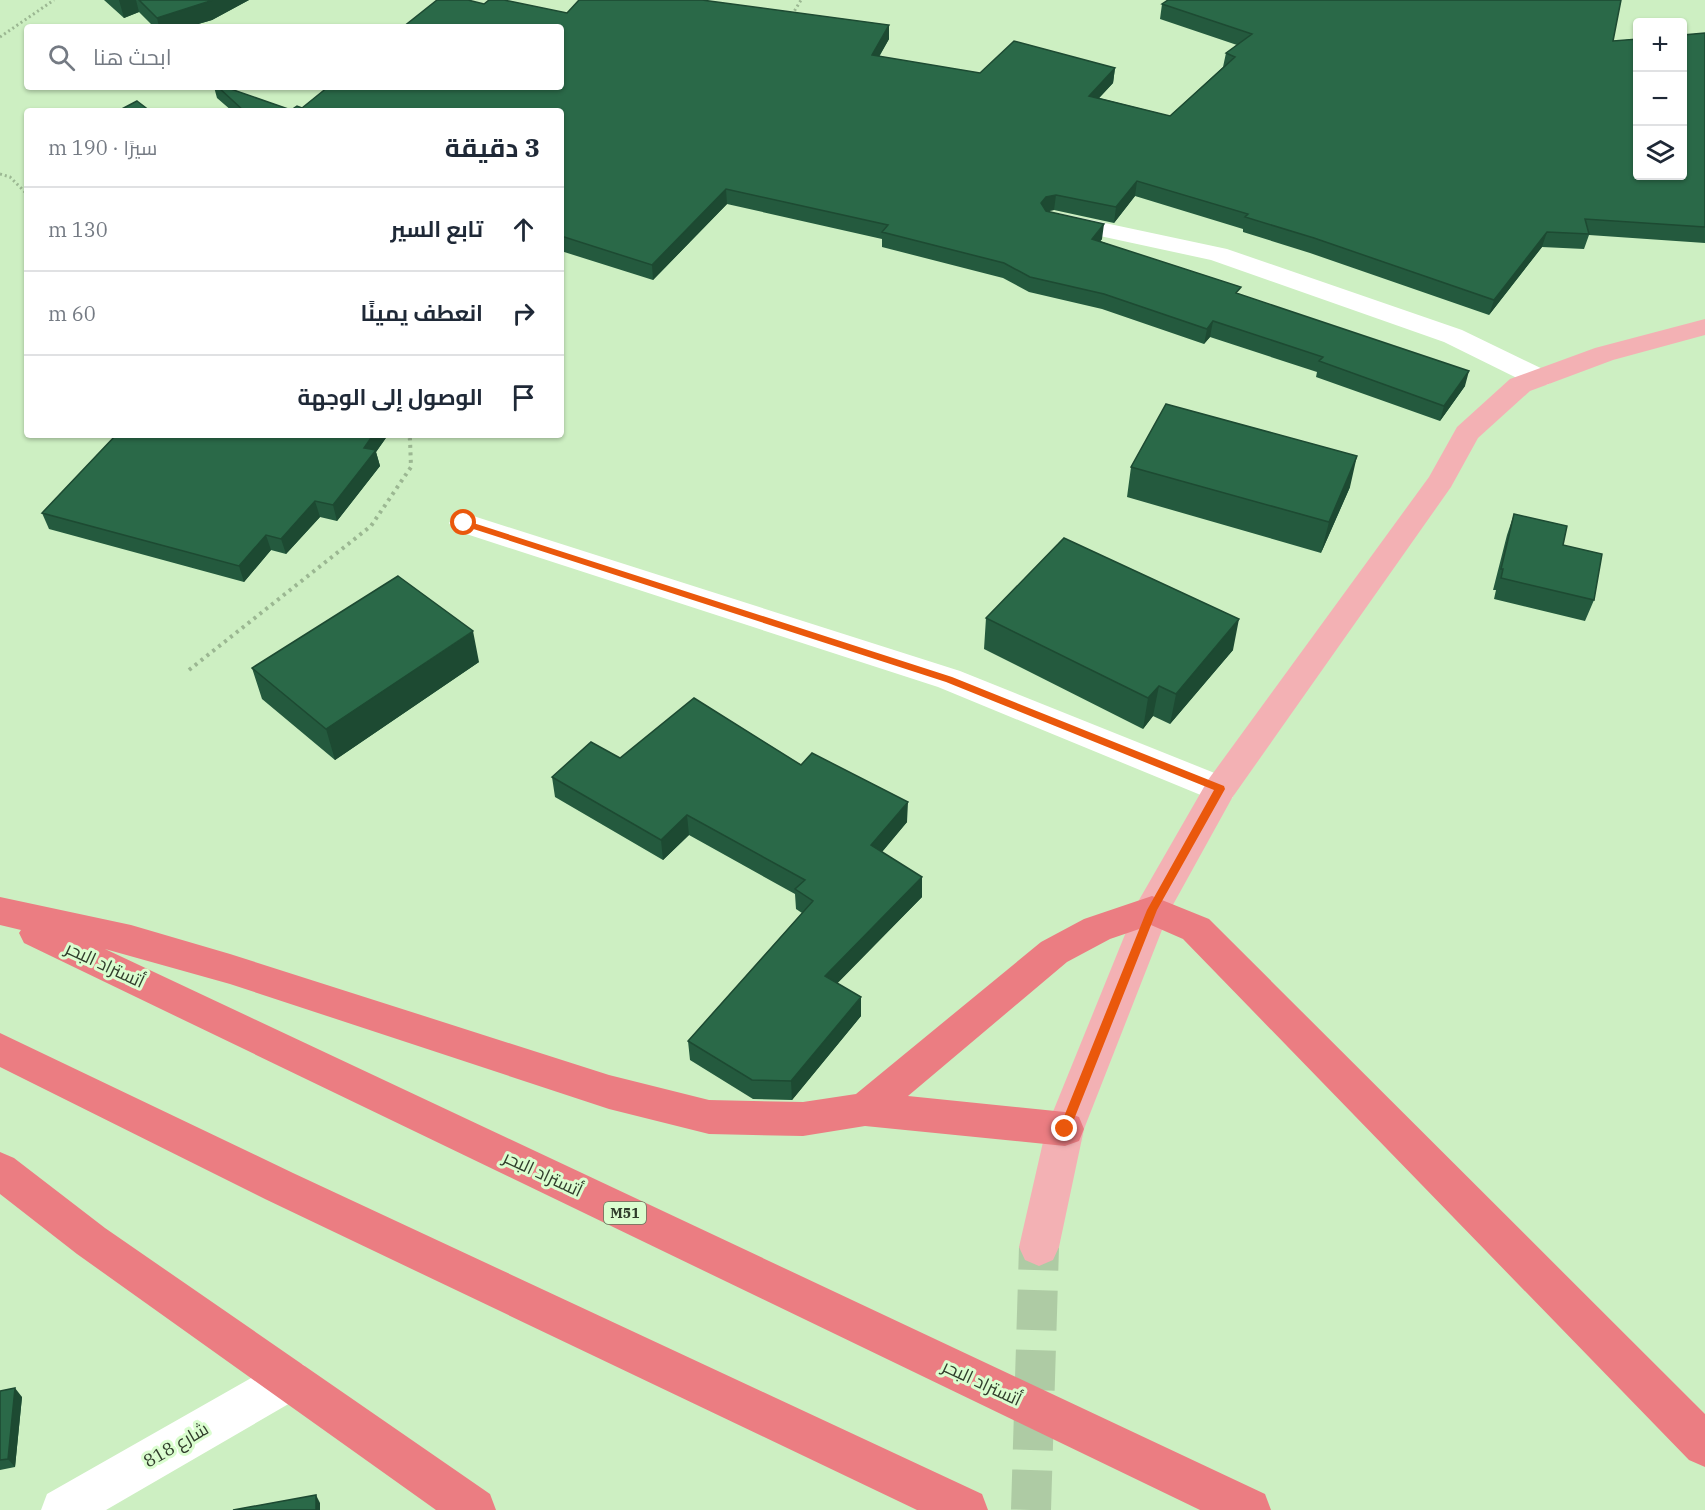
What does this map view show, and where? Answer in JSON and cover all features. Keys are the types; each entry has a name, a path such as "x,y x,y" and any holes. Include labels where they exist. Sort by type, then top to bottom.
{"highway":[{"path":"865,1109 1054,951 1097,929 1152,910 1196,929 1226,957 1705,1445"},
{"path":"0,913 131,940 230,969 609,1092 709,1118 803,1119 865,1109 1065,1129"},
{"name":"أتستراد البحر","path":"0,913 1249,1510"},
{"path":"0,1049 279,1186 966,1510"},
{"path":"0,1170 91,1241 474,1510"}],"main road":[{"path":"1039,1246 1065,1129 1152,910 1220,789 1441,480 1467,433 1520,386 1604,354 1705,327"}],"street":[{"path":"1054,219 1218,254 1453,336 1539,378"},
{"path":"464,523 949,679 1220,789"},
{"name":"شارع 818","path":"63,1510 289,1380"}],"path":[{"path":"0,37 54,0"},
{"path":"791,17 801,0"},
{"path":"0,174 10,177 24,191"},
{"path":"189,670 371,526 411,467 409,438"}],"building":[{"path":"139,0 212,0 157,18"},
{"path":"437,0 468,0 484,4 489,0 504,0 567,13 579,0 702,0 889,25 872,55 980,73 1014,41 1115,68 1089,96 1170,116 1235,57 1226,53 1252,34 1162,4 1168,0 1621,0 1613,41 1633,39 1633,180 1687,180 1687,35 1705,33 1705,227 1585,219 1589,234 1547,232 1494,300 1314,238 1245,217 1248,214 1137,181 1116,207 1056,195 1046,197 1041,203 1046,211 1104,224 1092,239 1241,287 1236,293 1469,371 1444,406 1319,361 1323,357 1213,321 1207,329 1104,294 1030,277 1004,263 882,232 888,225 726,189 652,265 564,237 564,108 302,108 324,90 564,90 564,24 407,24"},
{"path":"221,90 234,90 285,108 241,108"},
{"path":"137,101 146,108 124,108"},
{"path":"1166,404 1357,456 1329,522 1131,467"},
{"path":"113,438 371,438 364,448 376,450 333,505 315,501 281,539 266,535 239,566 42,513"},
{"path":"1514,514 1567,526 1563,545 1602,554 1594,600 1501,578"},
{"path":"1064,538 1239,619 1176,694 1159,686 1148,698 986,618"},
{"path":"398,576 473,631 326,729 252,668"},
{"path":"694,698 801,765 812,753 908,802 871,845 922,877 825,976 861,997 791,1081 752,1080 688,1041 813,901 795,889 805,880 687,815 661,840 552,777 591,742 620,758"},
{"path":"15,1388 8,1459 0,1460 0,1391"},
{"path":"316,1495 316,1510 233,1510"}],"tunnel":[{"path":"1031,1510 1039,1247"}],"route":[{"path":"464,523 949,679 1220,789 1152,910 1065,1129"}]}
